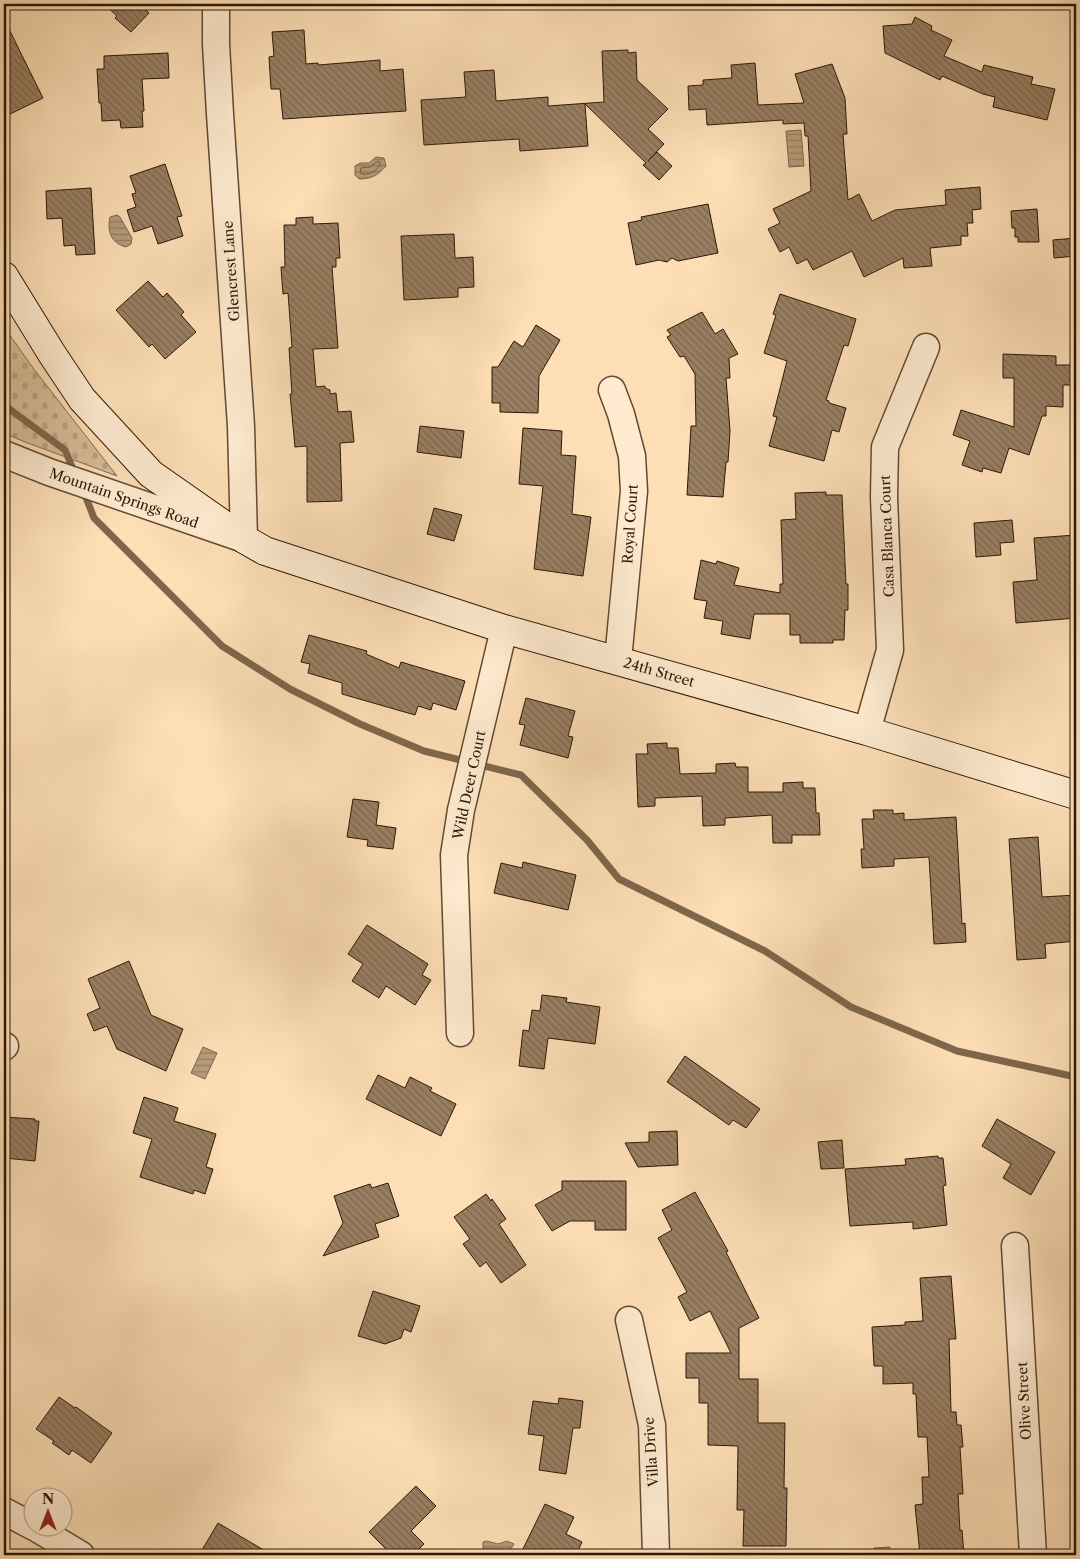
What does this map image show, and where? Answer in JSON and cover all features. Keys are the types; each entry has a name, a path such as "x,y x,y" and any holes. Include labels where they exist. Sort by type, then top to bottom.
{"main road":[{"name":"24th Street","path":"4,276 77,392 151,474 244,539 266,551 504,629 867,731 1076,795"}],"street":[{"name":"Glencrest Lane","path":"216,4 219,104 241,426 244,539"},
{"name":"Casa Blanca Court","path":"867,731 890,650 884,497 885,447 926,347"},
{"name":"Royal Court","path":"612,390 621,414 632,456 634,491 618,660"},
{"name":"Mountain Springs Road","path":"4,454 58,475 244,539"},
{"name":"Wild Deer Court","path":"460,1033 454,854 461,810 504,629"},
{"name":"Olive Street","path":"1015,1246 1033,1555"},
{"name":"Villa Drive","path":"629,1320 652,1425 656,1555"},
{"path":"4,1511 22,1520"},
{"path":"50,1536 81,1555"}],"green space":[{"path":"4,327 33,368 117,476 4,433"}],"water":[{"path":"801,130 804,166 789,167 786,131"},
{"path":"376,157 384,158 386,166 374,176 359,179 355,175 355,166 360,163 369,163"},
{"path":"117,215 132,238 131,244 126,247 117,243 111,236 109,227 110,217"},
{"path":"203,1047 217,1053 205,1079 191,1073"},
{"path":"487,1541 498,1544 507,1541 514,1544 507,1555 480,1555 483,1550 483,1542"},
{"path":"890,1547 889,1555 874,1555 874,1548"}],"building":[{"path":"104,4 139,4 149,13 131,32 115,18 117,16"},
{"path":"915,17 932,26 931,30 952,40 944,56 982,72 984,65 1033,77 1031,84 1055,89 1047,120 993,107 995,97 983,94 942,76 940,80 885,53 883,26 912,24"},
{"path":"4,19 43,98 4,117"},
{"path":"304,30 306,64 318,63 318,65 380,60 380,71 403,69 406,111 283,119 280,89 271,89 269,57 274,56 272,32"},
{"path":"628,50 628,53 636,52 637,80 668,109 648,129 664,144 648,161 657,152 672,166 659,180 643,165 646,163 585,104 588,146 520,151 519,139 424,145 421,100 466,97 464,72 494,70 496,101 548,97 548,106 604,102 602,51"},
{"path":"168,53 169,78 142,79 143,127 121,128 120,120 102,121 97,69 104,69 104,56"},
{"path":"755,63 758,105 804,103 795,74 832,64 845,98 847,134 843,134 848,200 859,194 872,221 895,210 946,205 945,190 980,187 981,209 972,210 973,223 967,223 968,236 961,236 961,245 930,248 932,266 904,268 903,258 864,277 852,251 813,270 807,259 797,264 789,247 780,252 768,229 780,223 773,209 811,191 808,136 805,136 804,123 783,124 783,120 707,125 706,109 689,110 688,86 703,85 703,80 732,78 731,65"},
{"path":"165,164 182,216 177,217 183,236 158,244 152,226 134,232 127,210 136,207 132,194 136,193 130,176"},
{"path":"91,188 95,254 76,255 75,245 64,246 62,218 47,219 46,191"},
{"path":"708,204 718,253 678,261 672,258 667,262 659,260 636,265 628,223 642,220 641,217"},
{"path":"1037,209 1039,242 1018,242 1018,237 1015,237 1015,228 1012,228 1011,211"},
{"path":"313,217 313,224 338,223 340,258 336,258 336,267 332,267 338,348 313,349 316,387 325,386 325,388 330,390 330,394 336,393 338,412 351,411 354,442 340,443 342,501 307,502 307,446 295,447 290,394 292,394 289,348 292,347 288,293 283,294 281,267 285,267 284,225 296,225 296,218"},
{"path":"454,234 455,258 473,257 474,287 458,288 458,297 404,300 401,236"},
{"path":"1076,238 1076,256 1054,258 1053,240"},
{"path":"148,281 163,297 167,293 184,312 181,315 196,332 165,359 152,344 149,347 116,310"},
{"path":"780,294 856,319 848,346 844,345 826,400 829,403 846,408 839,432 832,430 824,461 769,446 777,417 773,416 787,361 764,353 776,315 773,314"},
{"path":"702,312 715,334 723,329 738,354 729,358 730,378 726,378 730,431 723,497 687,495 691,426 696,426 695,374 684,356 680,357 667,337 671,335 667,330"},
{"path":"536,325 560,340 539,376 538,413 500,412 500,403 492,403 492,367 498,367 514,341 523,347"},
{"path":"1003,354 1056,356 1056,365 1072,365 1072,385 1063,385 1063,407 1046,406 1046,416 1042,416 1029,455 1009,448 1001,473 983,468 982,472 962,465 970,441 953,435 961,410 1014,427 1014,378 1003,378"},
{"path":"420,426 464,431 461,458 417,452"},
{"path":"523,428 562,431 561,455 576,456 572,514 591,517 583,576 534,569 543,486 519,484"},
{"path":"826,492 826,495 842,495 846,584 848,584 848,610 845,610 844,640 833,640 833,643 800,643 800,635 790,635 790,614 754,614 750,639 721,634 723,621 704,618 707,601 694,599 701,560 716,564 717,561 739,568 734,585 780,593 780,584 783,584 781,520 796,519 795,493"},
{"path":"434,508 462,515 454,541 427,534"},
{"path":"1012,520 1014,542 1000,543 1001,555 976,557 974,523"},
{"path":"1076,535 1076,618 1016,623 1013,582 1037,580 1034,538"},
{"path":"309,635 367,651 366,654 399,668 401,662 465,681 456,710 433,703 431,710 418,706 415,715 342,694 342,683 308,673 310,664 301,662"},
{"path":"526,698 575,711 568,736 573,737 568,758 520,745 525,725 519,724"},
{"path":"667,743 667,748 678,748 680,774 716,773 716,764 735,763 736,767 748,767 748,792 783,792 783,783 803,782 803,788 815,788 816,813 819,813 820,835 792,835 792,843 773,843 772,815 725,818 725,825 703,826 702,796 655,798 655,806 638,807 636,754 648,754 647,744"},
{"path":"353,799 379,802 376,825 396,828 393,849 367,846 368,840 347,837"},
{"path":"873,810 893,810 893,814 904,813 904,820 956,817 962,924 965,923 966,942 934,944 929,857 894,859 894,866 862,868 861,849 864,849 862,819 874,819"},
{"path":"1038,837 1042,897 1076,895 1076,941 1045,944 1046,958 1017,960 1009,839"},
{"path":"523,862 576,875 568,910 494,893 501,863 522,868"},
{"path":"367,925 428,964 422,975 431,980 415,1005 386,986 379,998 352,981 363,964 348,954"},
{"path":"129,961 151,1015 183,1029 166,1071 117,1049 107,1026 94,1031 87,1014 100,1008 88,979"},
{"path":"542,995 567,998 566,1002 600,1007 595,1044 548,1038 544,1069 519,1066 523,1030 529,1031 532,1010 540,1011"},
{"path":"685,1056 760,1109 746,1128 733,1120 729,1125 667,1082"},
{"path":"378,1075 405,1088 410,1077 432,1088 430,1091 456,1104 441,1136 366,1099"},
{"path":"144,1097 178,1108 174,1121 216,1134 206,1167 213,1169 205,1194 194,1190 193,1194 140,1177 152,1139 133,1133"},
{"path":"4,1117 35,1119 35,1121 39,1121 35,1161 4,1158"},
{"path":"997,1119 1055,1152 1031,1195 1003,1178 1011,1164 982,1146"},
{"path":"677,1131 678,1165 638,1167 625,1143 649,1142 649,1132"},
{"path":"842,1140 844,1168 821,1169 818,1142"},
{"path":"938,1156 938,1158 943,1158 946,1185 943,1186 947,1225 913,1229 913,1222 850,1226 845,1169 906,1165 905,1159"},
{"path":"562,1181 626,1181 626,1230 595,1230 595,1221 570,1221 552,1231 535,1205 562,1190"},
{"path":"388,1183 399,1216 375,1224 379,1237 323,1256 343,1223 334,1196 370,1184 372,1188"},
{"path":"695,1192 728,1251 726,1252 759,1318 739,1328 739,1379 758,1379 758,1423 785,1423 784,1488 787,1488 786,1546 743,1546 744,1510 737,1510 738,1446 708,1445 708,1403 699,1403 699,1378 686,1378 686,1353 731,1353 710,1311 690,1321 678,1297 687,1292 658,1238 672,1230 662,1210"},
{"path":"486,1194 491,1201 492,1199 506,1219 499,1224 526,1265 501,1283 486,1262 480,1267 463,1244 470,1239 454,1217"},
{"path":"951,1276 956,1339 949,1339 951,1412 956,1412 957,1425 961,1425 963,1447 960,1447 963,1494 958,1494 960,1531 962,1530 964,1555 920,1555 915,1505 923,1504 922,1477 929,1477 927,1437 918,1437 916,1394 913,1394 913,1383 883,1384 883,1366 874,1366 872,1327 905,1325 905,1322 923,1321 920,1278"},
{"path":"373,1291 420,1306 411,1332 404,1329 401,1338 385,1344 358,1336"},
{"path":"59,1397 112,1433 91,1463 72,1450 69,1455 52,1443 54,1441 36,1429"},
{"path":"559,1398 583,1401 580,1428 573,1428 566,1474 539,1470 544,1436 528,1434 533,1401 558,1404"},
{"path":"416,1486 436,1506 411,1531 424,1544 413,1555 392,1555 369,1532"},
{"path":"545,1504 574,1517 566,1534 582,1542 576,1555 520,1555"},
{"path":"218,1523 272,1555 199,1555"}],"waterway":[{"path":"4,405 65,450 75,474"},
{"path":"83,490 94,518 222,646 290,689 360,724 424,751 521,775 587,840 619,879 765,951 851,1007 957,1051 1076,1077"}]}
